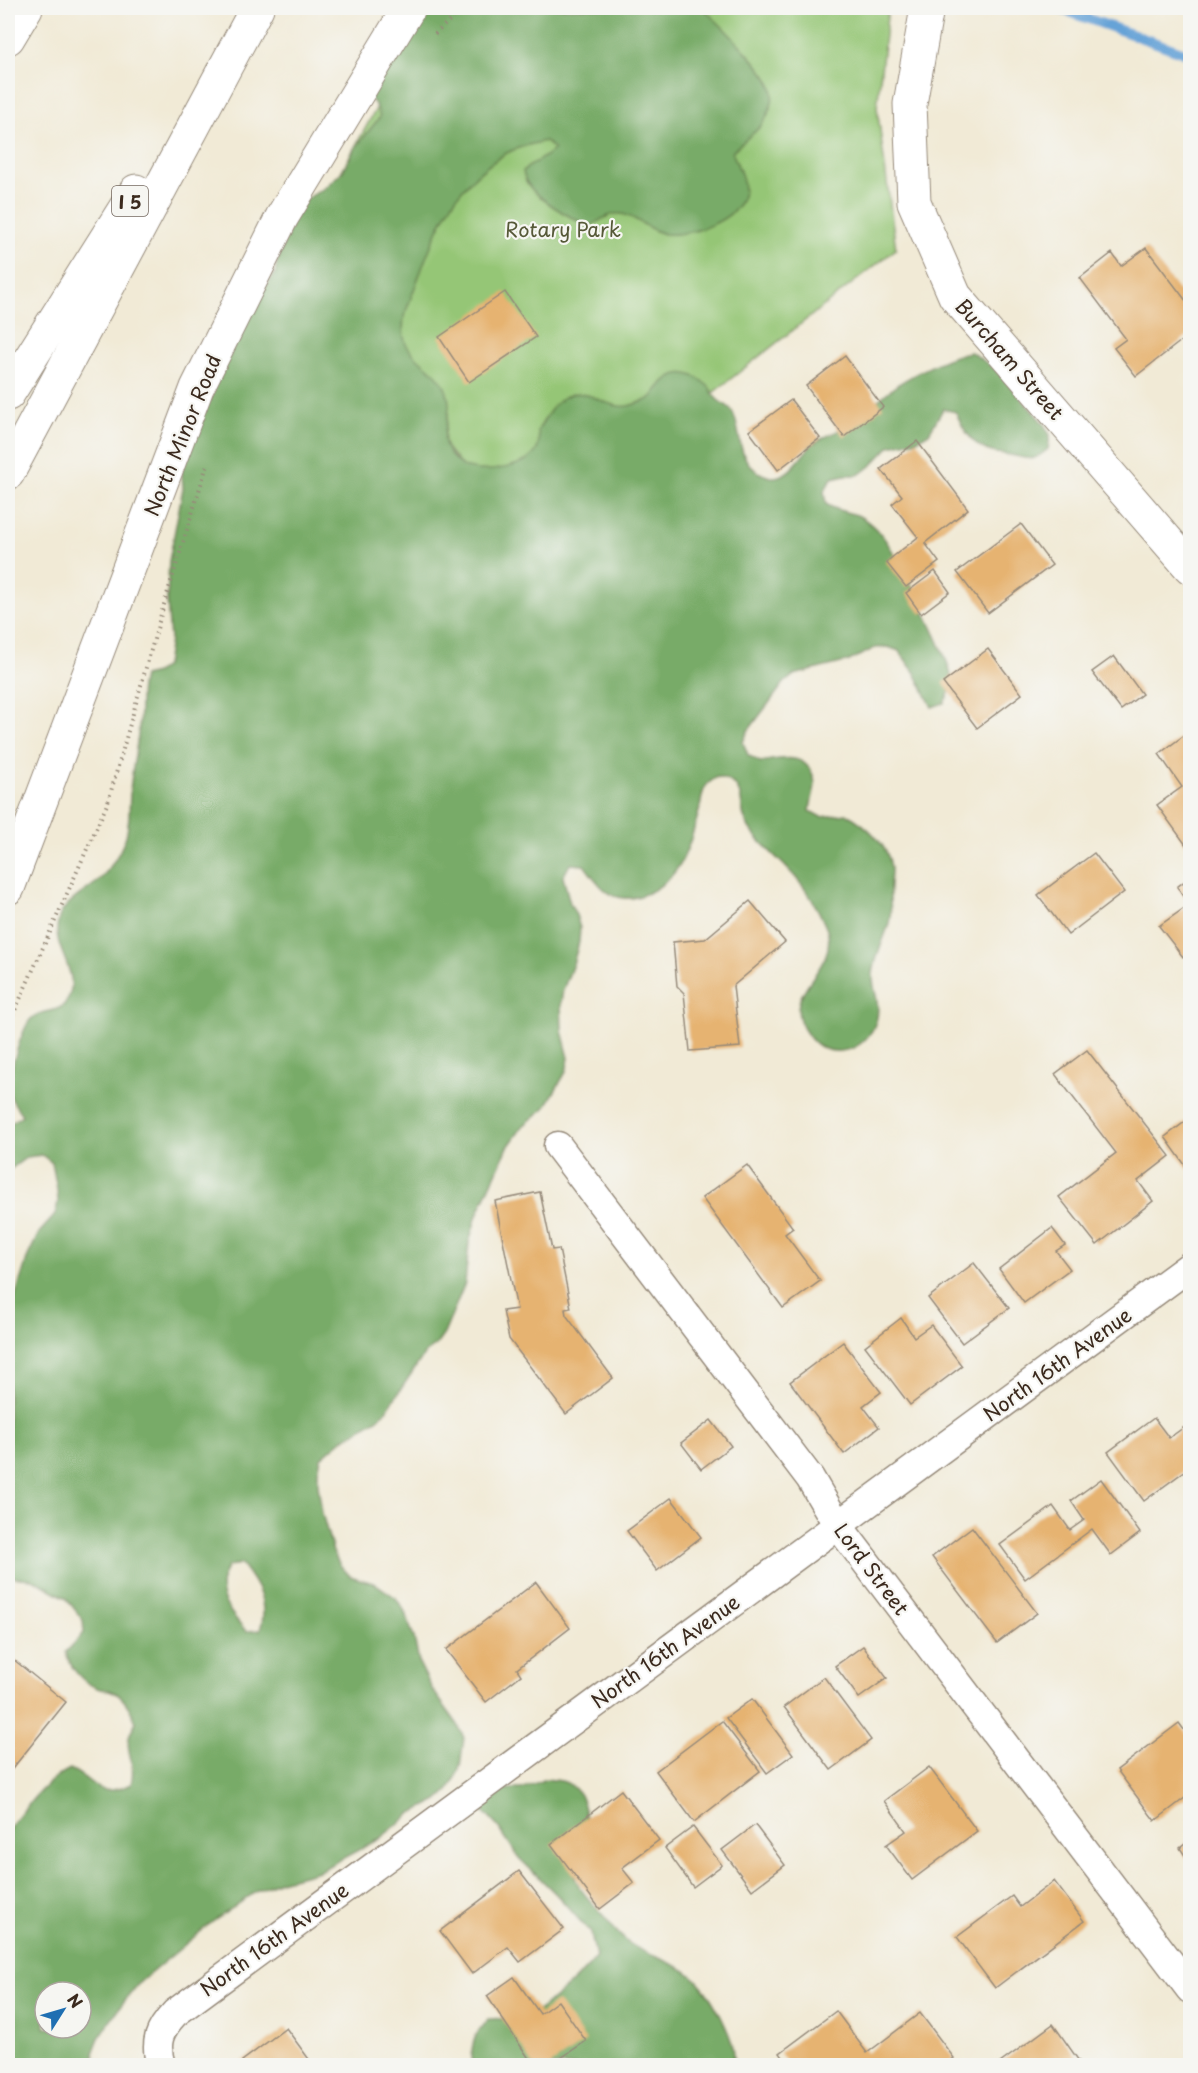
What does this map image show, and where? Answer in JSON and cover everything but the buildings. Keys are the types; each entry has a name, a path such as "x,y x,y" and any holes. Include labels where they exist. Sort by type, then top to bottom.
{"main road":[{"path":"8,32 26,8"},
{"path":"8,38 26,8"},
{"name":"I 5","path":"8,394 252,8"},
{"path":"8,473 257,8"},
{"name":"North Minor Road","path":"8,888 197,388 282,217 409,8"},
{"name":"Burcham Street","path":"927,8 910,104 914,202 955,296 1191,567"}],"street":[{"name":"Lord Street","path":"558,1146 810,1478 837,1524 1191,1989"},
{"name":"North 16th Avenue","path":"159,2057 161,2028 175,2013 837,1524 1191,1266"}],"path":[{"path":"434,35 463,8"},
{"path":"8,1026 108,802 162,611 210,456"}],"green space":[{"path":"401,8 703,8 762,70 772,88 771,106 763,123 732,152 744,185 739,205 722,220 698,230 665,234 621,214 609,216 590,226 566,214 539,196 524,176 523,171 554,149 545,141 505,154 477,175 459,194 432,242 404,316 403,330 406,344 411,351 441,380 445,388 449,406 445,445 449,453 463,466 472,469 494,470 517,465 526,460 537,449 538,430 549,412 555,404 571,394 580,393 611,404 628,406 649,399 669,378 687,374 694,376 709,387 716,398 731,409 743,453 753,468 770,477 777,477 789,471 812,445 854,421 897,385 944,360 971,352 995,369 1043,423 1050,435 1048,449 1036,458 1029,459 986,450 974,442 956,412 943,409 929,433 917,440 890,446 870,467 858,475 832,478 824,491 826,504 863,518 879,532 886,542 908,579 941,647 951,676 950,690 944,703 932,707 915,673 899,651 888,647 875,648 849,661 794,675 784,683 748,731 743,742 748,755 760,762 786,758 801,761 807,765 815,782 810,811 821,817 847,814 875,836 886,851 891,868 890,916 873,974 878,1011 873,1029 861,1043 844,1051 826,1049 810,1038 800,1020 798,1006 802,994 824,960 828,948 828,933 815,905 803,887 750,829 745,821 739,791 728,780 717,777 706,786 692,836 682,861 666,882 654,890 640,896 621,898 601,886 584,865 570,864 563,877 580,928 579,942 561,1003 562,1031 569,1058 566,1072 545,1108 523,1126 508,1147 477,1215 469,1242 465,1283 444,1334 436,1345 425,1353 387,1410 377,1419 342,1440 321,1458 318,1471 322,1513 333,1552 340,1565 350,1576 376,1584 396,1598 404,1610 414,1637 419,1663 432,1689 458,1725 464,1738 460,1766 448,1791 438,1800 412,1813 379,1839 319,1871 280,1881 257,1891 211,1923 140,1982 122,2004 99,2038 94,2051 96,2065 8,2065 8,1830 52,1780 70,1769 103,1790 131,1784 132,1767 128,1746 131,1731 136,1722 127,1705 118,1695 109,1690 94,1687 78,1675 71,1664 66,1652 84,1633 83,1620 66,1598 33,1579 8,1577 8,1319 28,1256 39,1233 55,1215 58,1202 52,1163 42,1155 27,1157 8,1171 8,1121 11,1123 22,1115 9,1092 10,1076 28,1023 37,1015 62,1006 69,996 71,976 58,939 59,918 70,902 106,872 117,856 127,834 139,726 141,682 143,676 156,673 166,665 170,640 167,600 169,561 183,488 181,463 187,426 260,294 275,274 277,262 299,203 323,189 343,171 355,148 380,117 368,95","holes":["241,1564 252,1580 262,1603 262,1621 260,1630 246,1631 228,1609 221,1585 228,1566"]},
{"name":"Rotary Park","path":"432,8 888,8 877,107 896,249 522,543 295,255"},
{"path":"546,1779 569,1784 580,1794 584,1805 585,1823 573,1867 579,1886 625,1940 683,1969 698,1981 727,2029 734,2055 734,2065 473,2066 474,2040 488,2019 516,2022 524,2019 559,1994 596,1957 591,1933 519,1858 499,1828 482,1810 483,1797 494,1789 521,1789"}],"waterway":[{"path":"1058,8 1190,55"}]}
